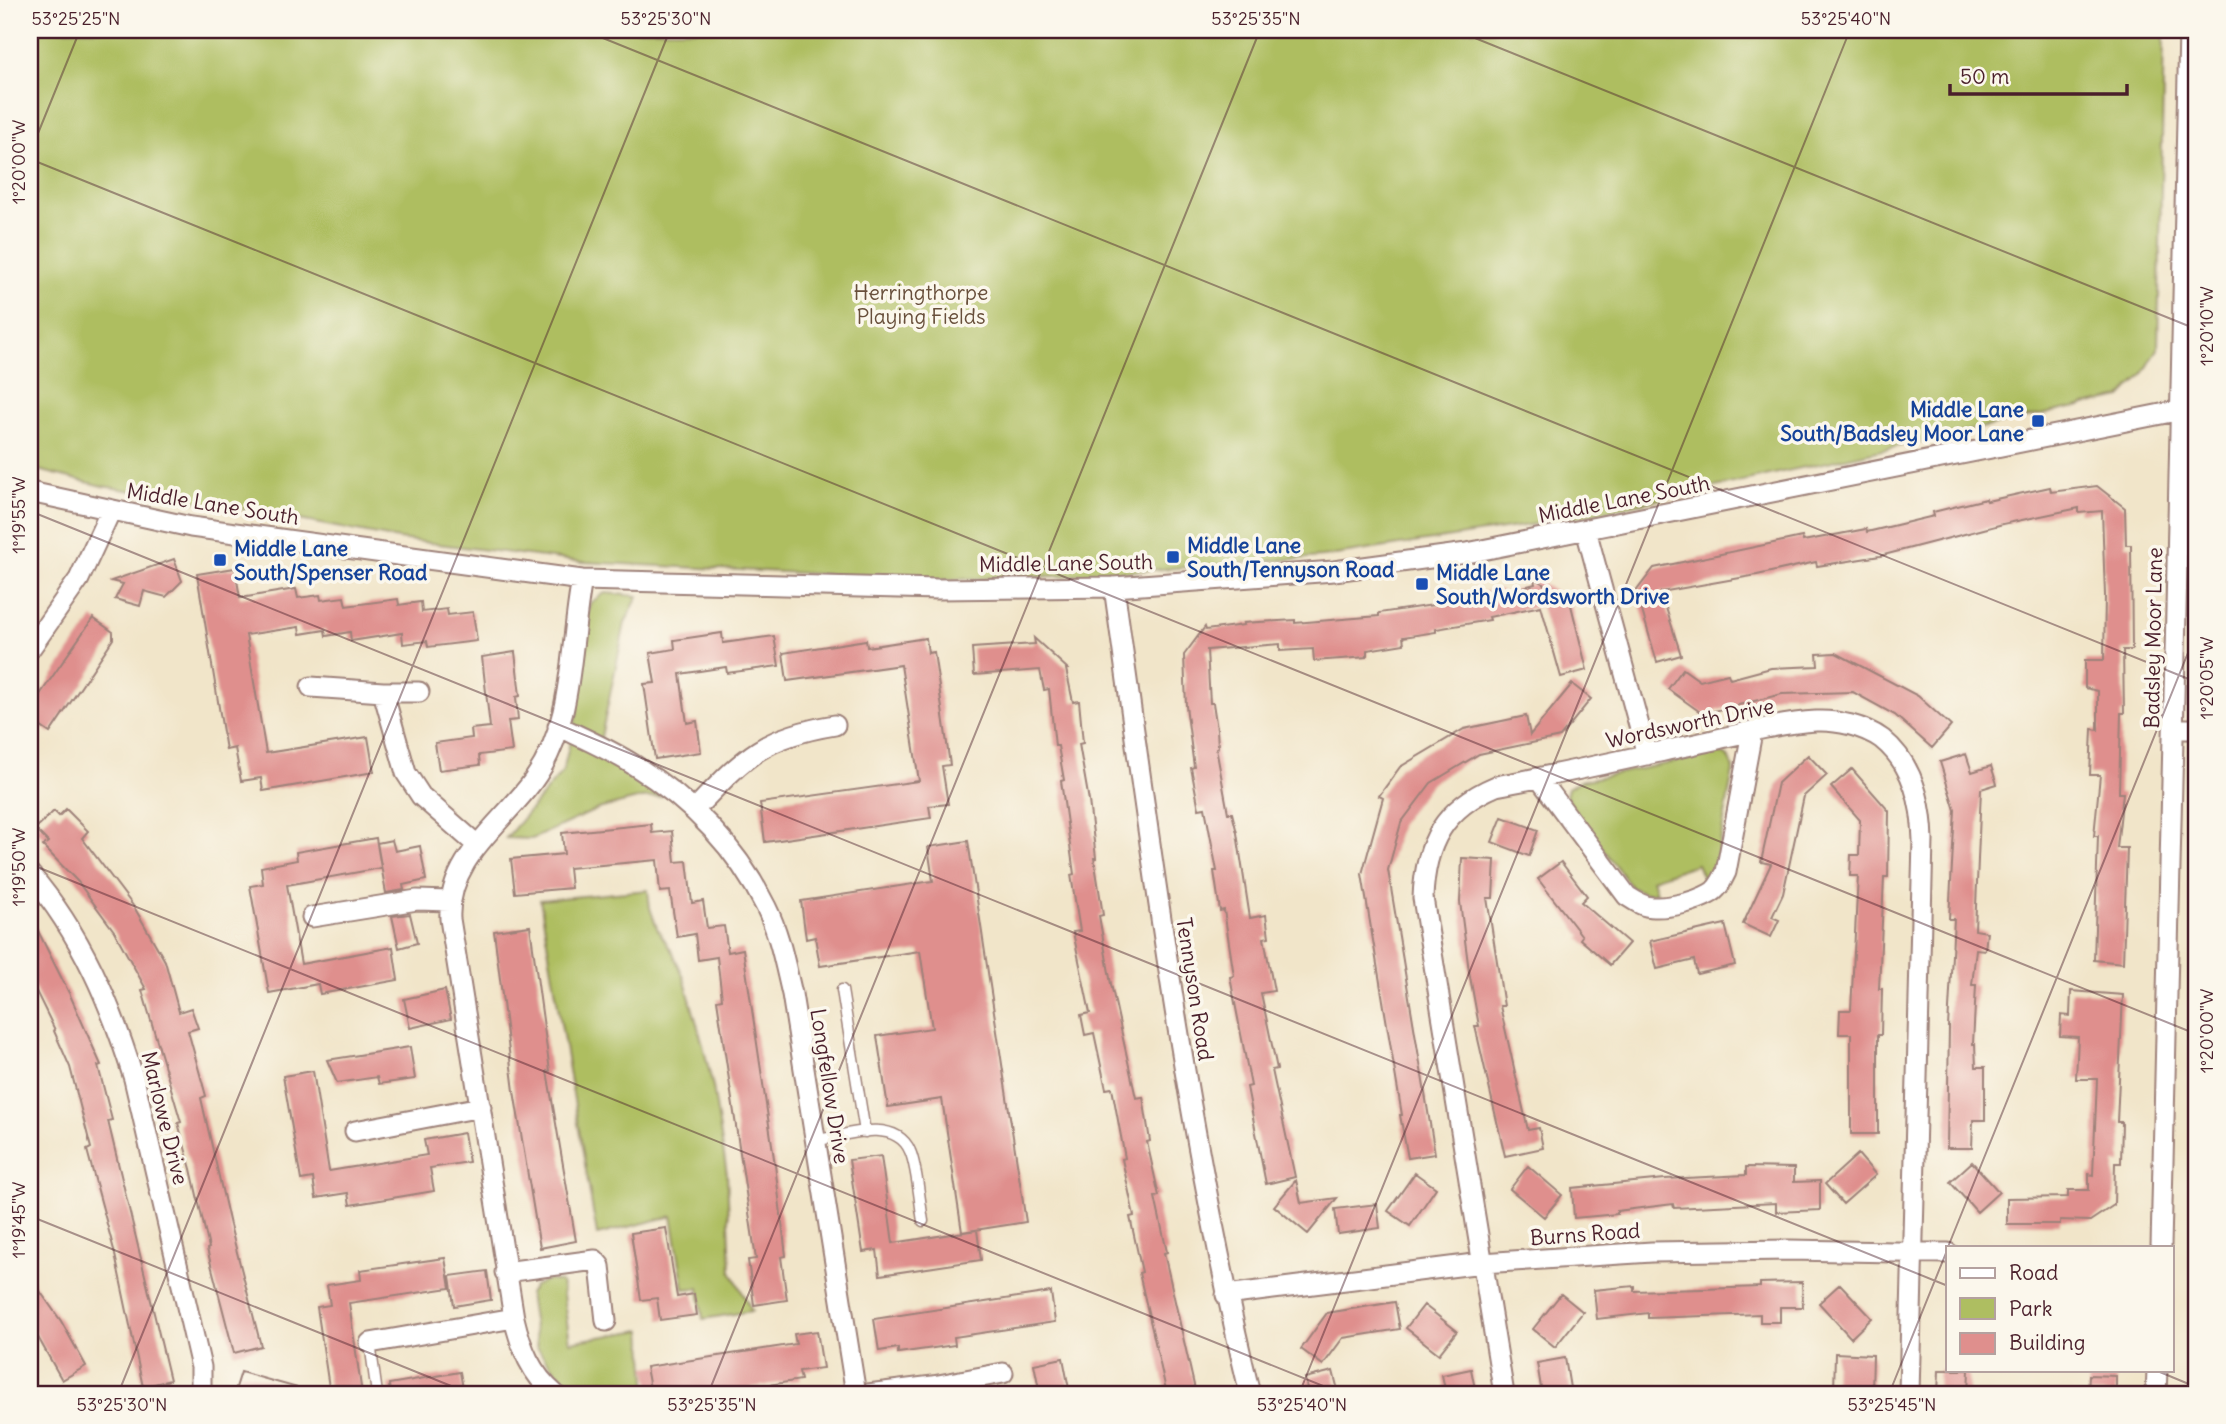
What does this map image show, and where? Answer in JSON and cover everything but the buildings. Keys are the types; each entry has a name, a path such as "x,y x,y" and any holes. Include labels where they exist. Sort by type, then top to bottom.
{"street":[{"name":"Badsley Moor Lane","path":"2161,1246 2175,729 2187,528 2189,30"},
{"name":"Middle Lane South","path":"30,492 191,527 582,580 938,589 1114,587 1334,571 1467,553 2187,408"},
{"path":"30,649 79,579 111,510"},
{"path":"1586,530 1647,755"},
{"path":"555,1394 540,1379 522,1351 514,1318 449,901 461,868 477,845 535,779 558,726 570,675 582,580"},
{"name":"Tennyson Road","path":"1114,587 1164,944 1194,1125 1226,1295 1250,1394"},
{"path":"311,687 419,692"},
{"path":"383,692 406,773 421,796 477,845"},
{"name":"Wordsworth Drive","path":"1504,1394 1423,898 1424,872 1430,849 1442,827 1456,810 1474,796 1496,786 1815,721 1839,722 1881,739 1896,755 1917,790 1922,812 1909,1394"},
{"path":"694,810 736,767 768,743 835,724"},
{"name":"Longfellow Drive","path":"558,726 633,764 694,810 741,863 767,908 783,952 792,994 856,1394"},
{"path":"2175,729 2196,729"},
{"path":"1539,778 1627,896 1641,905 1653,907 1681,903 1710,894 1720,885 1726,872 1752,732"},
{"name":"Marlowe Drive","path":"30,874 58,911 85,954 120,1033 134,1079 201,1367 201,1394"},
{"path":"312,916 417,900 449,901"},
{"path":"355,1131 481,1107"},
{"name":"Burns Road","path":"1226,1295 1482,1263 1652,1252 1946,1253"},
{"path":"505,1272 594,1260 600,1266 606,1321"},
{"path":"370,1343 514,1318"},
{"path":"2156,1394 2157,1372"},
{"path":"868,1394 933,1390 1003,1373"}],"lane":[{"path":"842,990 865,1132"},
{"path":"815,1141 873,1130 891,1133 910,1151 923,1221"},
{"path":"370,1343 377,1394"}],"green space":[{"name":"Herringthorpe Playing Fields","path":"30,30 2164,30 2158,349 2143,374 2121,397 1580,517 1322,557 1084,575 938,580 583,562 398,539 227,506 102,486 30,468"},
{"path":"605,593 638,596 625,623 597,756 629,773 661,797 641,798 598,809 532,839 506,838 563,771 577,713 583,638 590,603"},
{"path":"1720,753 1730,759 1733,771 1715,870 1704,880 1697,864 1652,879 1656,893 1645,893 1632,888 1572,807 1566,796 1568,788 1580,781"},
{"path":"648,890 650,908 657,928 673,953 684,978 703,1045 713,1087 727,1174 731,1271 752,1311 703,1319 699,1288 684,1289 672,1216 597,1235 540,900"},
{"path":"547,1280 561,1282 570,1342 642,1330 647,1394 584,1394 570,1385 547,1361 537,1347 529,1294 534,1286"}],"place":[{"name":"Middle Lane South/Badsley Moor Lane","path":"2038,421"},
{"name":"Middle Lane South/Tennyson Road","path":"1173,557"},
{"name":"Middle Lane South/Spenser Road","path":"220,560"},
{"name":"Middle Lane South/Wordsworth Drive","path":"1422,584"}]}
